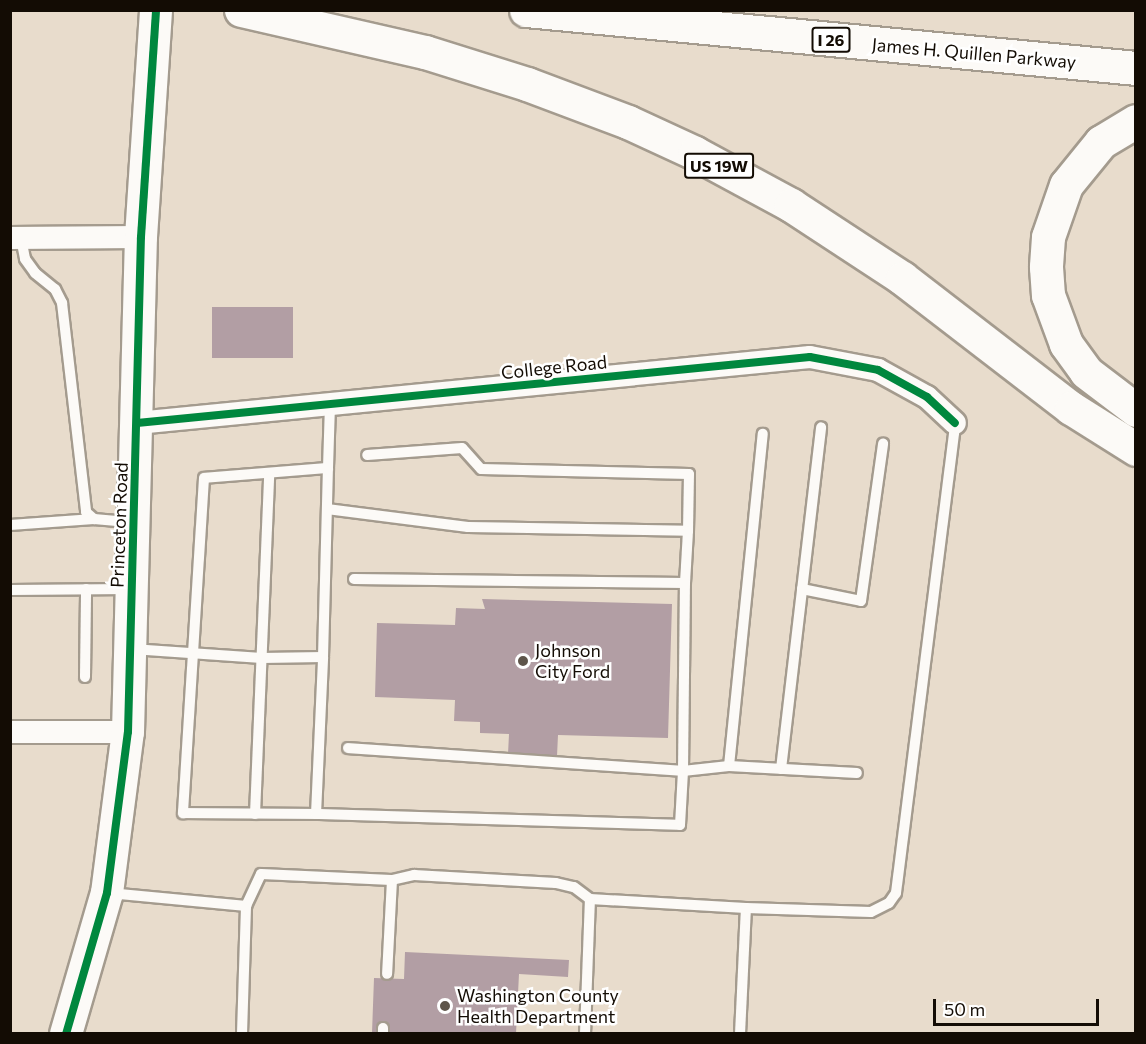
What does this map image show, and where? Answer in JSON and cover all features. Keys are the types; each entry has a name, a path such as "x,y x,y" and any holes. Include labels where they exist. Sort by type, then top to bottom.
{"highway":[{"name":"US 19W","path":"241,10 425,52 527,84 628,122 695,153 791,205 902,278 1071,408 1136,449"},
{"name":"James H. Quillen Parkway","path":"526,10 1136,68"},
{"path":"1136,121 1101,142 1066,185 1048,237 1046,267 1048,295 1066,344 1086,372 1136,410"}],"street":[{"name":"Princeton Road","path":"66,1034 108,893 128,732 141,237 150,65 156,10"},
{"path":"16,238 141,237"},
{"name":"College Road","path":"137,423 810,357 878,370 927,397 955,423"},
{"path":"10,732 128,732"}],"lane":[{"path":"16,238 25,259 35,273 55,289 62,303 83,501 86,512 94,519"},
{"path":"316,814 330,405"},
{"path":"242,1034 246,906 261,874 392,880 414,875 556,884 574,887 590,900 746,908 871,912 889,903 897,893 955,423"},
{"path":"781,769 821,427"},
{"path":"729,766 763,434"},
{"path":"802,589 861,601 883,444"},
{"path":"328,468 204,478 183,813 316,814 680,825 689,474 481,469 462,448 367,455"},
{"path":"255,814 269,473"},
{"path":"327,509 468,527 688,531"},
{"path":"10,525 94,519 134,522"},
{"path":"354,579 685,583"},
{"path":"85,677 86,589"},
{"path":"10,590 132,589"},
{"path":"130,649 262,658 323,657"},
{"path":"348,748 682,771 729,766 857,773"},
{"path":"387,974 392,880"},
{"path":"108,893 246,906"},
{"path":"585,1034 590,900"},
{"path":"740,1034 746,908"}],"building":[{"path":"212,307 293,307 293,358 212,358"},
{"name":"Johnson City Ford","path":"482,599 672,604 668,738 558,735 557,756 508,754 509,734 480,733 480,722 454,721 455,700 375,697 377,623 455,625 456,608 485,609"},
{"name":"Washington County Health Department","path":"405,952 569,960 568,977 519,974 516,1034 372,1033 374,978 404,979"}],"cycle path":[{"path":"66,1034 107,893 128,732 141,237 156,10"},
{"path":"137,423 810,357 878,370 927,397 955,423"}],"place":[{"name":"Johnson City Ford","path":"523,661"},
{"name":"Washington County Health Department","path":"445,1006"}]}
